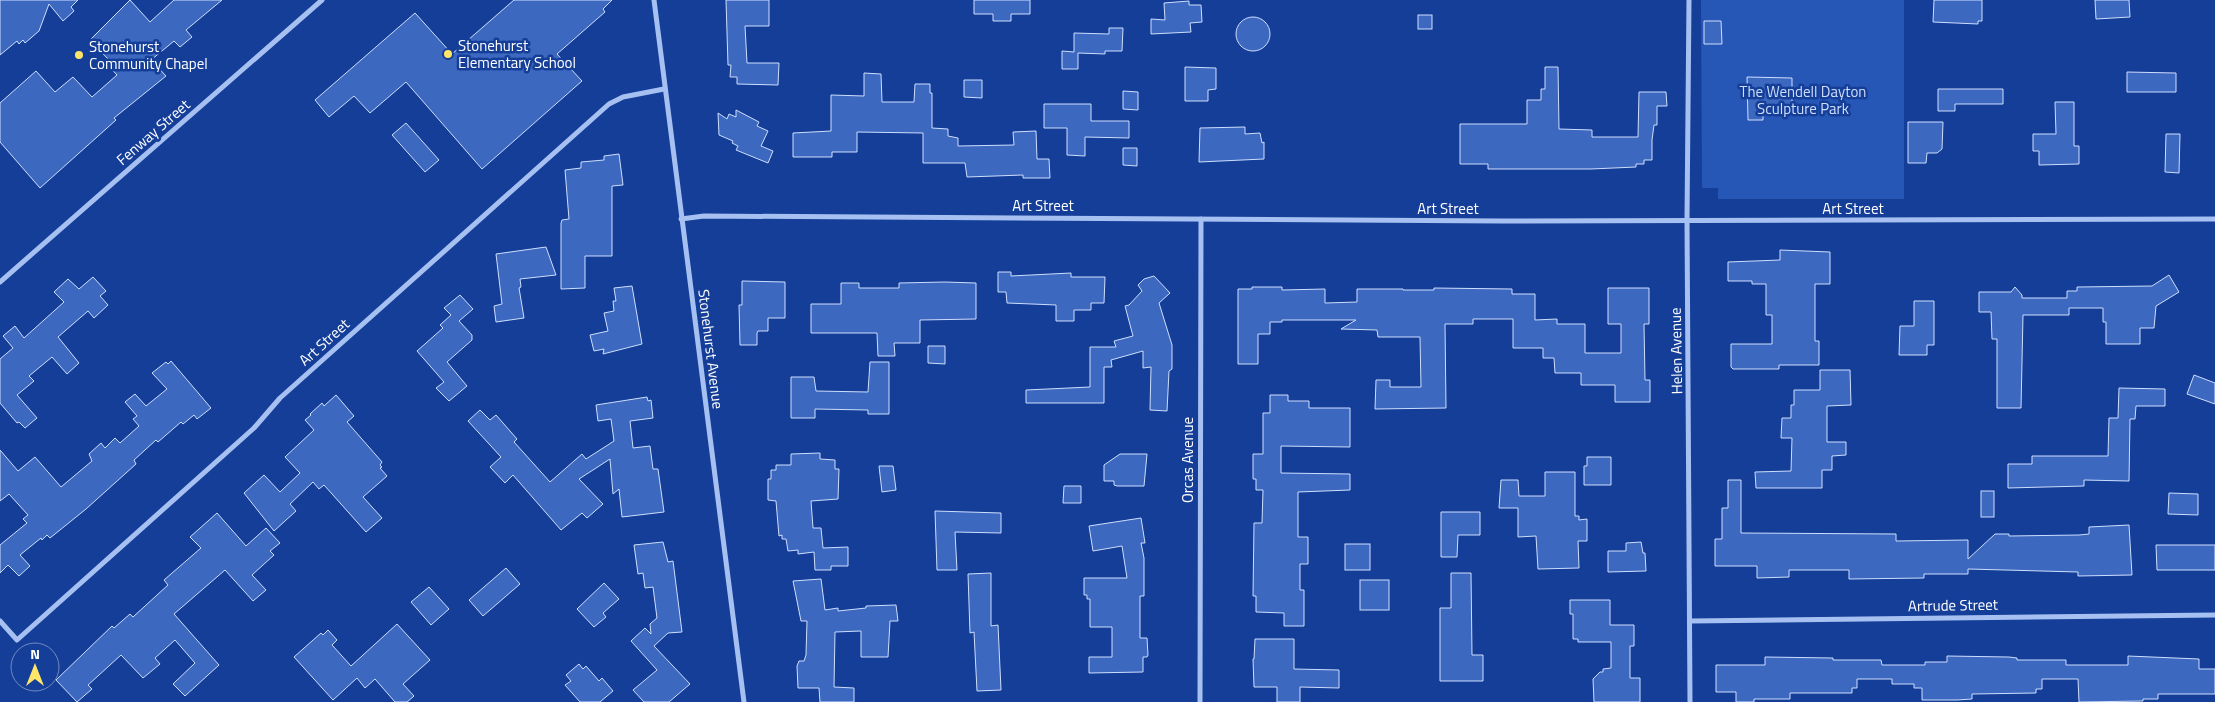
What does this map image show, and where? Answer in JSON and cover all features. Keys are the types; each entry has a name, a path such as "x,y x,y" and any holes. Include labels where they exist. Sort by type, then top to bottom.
{"street":[{"name":"Fenway Street","path":"0,282 322,0"},
{"name":"Stonehurst Avenue","path":"654,0 744,702"},
{"name":"Helen Avenue","path":"1689,0 1690,702"},
{"name":"Art Street","path":"0,621 17,640 254,428 280,398 609,104 623,97 664,89"},
{"name":"Art Street","path":"681,219 714,216 1492,221 2215,219"},
{"name":"Orcas Avenue","path":"1200,702 1201,219"},
{"name":"Artrude Street","path":"1691,620 2215,615"}],"green space":[{"name":"The Wendell Dayton Sculpture Park","path":"1701,0 1904,0 1904,199 1718,199 1718,188 1702,188"}],"building":[{"path":"0,0 78,0 71,7 74,11 63,21 49,4 39,31 25,43 23,40 19,44 17,41 0,55"},
{"path":"130,0 150,22 174,0 222,0 186,30 192,37 180,47 174,41 151,60 166,76 114,118 116,120 40,188 0,142 0,103 36,71 55,92 73,77 92,97 117,75 105,62 108,59 90,40"},
{"path":"514,0 612,0 603,9 605,12 557,54 582,81 482,169 406,82 370,113 354,96 329,117 315,100 415,13 452,54"},
{"path":"726,0 769,0 769,26 745,26 747,63 779,63 778,85 737,84 737,77 730,77 731,65 728,65"},
{"path":"974,0 1030,0 1030,14 1011,14 1011,21 993,21 993,14 974,14"},
{"path":"1934,0 1982,0 1982,21 1978,21 1978,24 1933,22"},
{"path":"2095,0 2129,0 2130,17 2096,19"},
{"path":"1189,1 1189,5 1201,5 1202,22 1190,23 1191,32 1151,34 1151,19 1165,20 1164,3"},
{"path":"1418,15 1432,15 1432,29 1418,29"},
{"path":"1253,17 1265,22 1270,34 1265,46 1253,51 1241,46 1236,34 1241,22"},
{"path":"1704,21 1721,21 1722,44 1704,44"},
{"path":"1109,28 1123,28 1122,51 1105,51 1105,54 1078,53 1078,69 1062,69 1062,51 1074,52 1074,33 1109,34"},
{"path":"1185,67 1216,68 1216,89 1208,90 1208,101 1185,101"},
{"path":"1545,67 1558,67 1559,129 1592,130 1592,137 1638,137 1639,92 1666,92 1667,106 1657,106 1657,125 1654,125 1652,140 1652,160 1644,160 1644,164 1636,164 1636,167 1591,169 1488,169 1488,164 1460,164 1460,124 1527,124 1527,100 1541,100 1541,89 1545,89"},
{"path":"2127,72 2176,73 2176,92 2127,92"},
{"path":"864,73 881,74 882,102 914,102 915,84 930,84 930,93 932,93 932,128 948,129 948,136 958,138 958,146 1014,145 1013,132 1036,131 1037,159 1049,159 1050,178 1023,178 1023,175 967,177 965,163 923,163 923,133 857,132 857,152 832,152 832,157 793,157 793,133 831,131 831,95 864,96"},
{"path":"1747,77 1792,78 1792,107 1776,109 1776,112 1763,112 1763,120 1748,120"},
{"path":"964,80 982,80 982,98 964,97"},
{"path":"1938,89 2003,89 2003,104 1955,104 1955,111 1938,111"},
{"path":"1123,91 1138,92 1138,110 1123,109"},
{"path":"2055,102 2074,102 2074,146 2079,146 2079,164 2039,165 2039,151 2033,151 2033,134 2056,134"},
{"path":"1044,104 1091,104 1091,121 1129,121 1129,138 1085,137 1085,156 1067,155 1067,128 1044,128"},
{"path":"736,110 759,122 757,126 768,131 761,146 773,151 768,163 736,150 738,146 732,143 733,141 719,135 718,113 727,119 729,114 736,117"},
{"path":"1908,122 1943,122 1942,149 1937,153 1927,153 1926,163 1908,163"},
{"path":"406,123 439,160 425,172 392,135"},
{"path":"1245,127 1245,134 1260,133 1262,143 1264,142 1264,159 1199,162 1200,128"},
{"path":"2166,134 2180,134 2179,173 2165,172"},
{"path":"1123,148 1137,148 1137,166 1123,165"},
{"path":"619,154 623,185 612,186 612,256 585,256 585,288 561,289 561,223 562,220 569,219 565,170 581,168 581,162 604,160 604,156"},
{"path":"546,247 556,275 520,279 521,287 519,288 524,318 496,322 494,306 502,304 496,254"},
{"path":"1780,250 1830,252 1830,284 1815,284 1815,341 1819,341 1819,365 1779,365 1779,369 1733,369 1731,367 1731,344 1772,344 1772,315 1766,315 1766,284 1752,284 1752,281 1728,281 1728,262 1780,260"},
{"path":"998,272 1011,272 1011,276 1071,273 1071,277 1105,277 1104,303 1091,303 1091,310 1074,310 1074,321 1056,321 1056,305 1007,303 1006,292 998,292"},
{"path":"2169,275 2179,292 2156,306 2154,328 2140,328 2140,344 2106,344 2106,322 2103,322 2103,308 2069,308 2069,315 2023,315 2021,408 1997,408 1997,339 1992,339 1991,312 1979,312 1979,292 2011,292 2015,287 2022,295 2022,298 2067,298 2067,291 2077,291 2077,287 2152,286"},
{"path":"1154,276 1170,293 1159,303 1172,345 1172,369 1169,371 1167,411 1150,410 1151,367 1143,368 1143,351 1111,360 1112,367 1104,367 1104,403 1026,403 1026,390 1090,387 1090,347 1116,347 1114,341 1133,336 1125,306 1129,305 1142,291 1138,285 1144,279"},
{"path":"93,277 106,291 100,296 108,305 94,318 88,311 58,337 79,363 67,374 52,357 29,376 34,381 17,395 37,418 25,428 19,422 17,423 0,403 0,359 13,348 3,336 15,326 24,338 64,302 54,292 68,279 79,289"},
{"path":"742,281 785,282 785,318 768,318 768,331 758,331 757,345 740,345 739,305 742,305"},
{"path":"841,283 859,283 859,288 899,288 899,283 976,283 976,319 920,320 920,343 894,343 895,356 878,356 877,333 811,333 811,304 841,304"},
{"path":"632,286 642,344 603,354 604,349 594,351 590,335 608,331 604,313 614,311 613,301 616,301 614,288"},
{"path":"1252,287 1282,287 1282,290 1325,289 1325,303 1357,302 1357,289 1512,289 1512,294 1535,294 1535,320 1557,319 1557,324 1585,324 1585,353 1621,353 1621,324 1608,324 1608,288 1649,288 1649,324 1644,324 1645,380 1650,380 1650,402 1615,402 1615,385 1581,385 1581,373 1555,373 1554,358 1543,358 1543,348 1513,348 1513,319 1473,319 1473,324 1445,324 1446,408 1375,409 1376,380 1390,380 1390,387 1421,387 1420,337 1378,337 1377,330 1341,329 1356,320 1282,320 1282,322 1270,322 1270,334 1258,334 1258,364 1238,364 1238,289 1252,289"},
{"path":"460,295 473,309 459,321 472,335 472,340 447,362 467,386 449,401 436,388 444,382 417,351 443,328 440,325 451,315 444,308"},
{"path":"1914,301 1934,301 1934,345 1927,345 1927,355 1899,355 1900,326 1914,326"},
{"path":"928,346 945,346 945,364 928,363"},
{"path":"171,361 211,408 197,419 194,415 183,424 181,422 158,442 156,440 134,460 136,464 86,509 50,538 47,535 42,540 41,538 20,555 30,566 19,576 8,565 0,573 0,545 27,523 23,519 28,515 9,494 0,501 0,450 18,471 35,457 61,487 92,461 89,454 101,443 105,448 115,438 120,443 139,426 133,419 137,416 125,402 135,394 146,406 167,389 152,373 166,362 168,364"},
{"path":"870,362 889,362 889,414 868,414 868,410 815,409 815,418 791,418 791,377 814,377 816,391 868,392"},
{"path":"1820,370 1850,370 1851,405 1827,406 1827,442 1846,442 1846,455 1832,456 1832,470 1822,470 1822,488 1756,488 1755,472 1791,471 1792,438 1781,438 1782,418 1791,418 1791,405 1794,405 1794,390 1820,390"},
{"path":"2194,375 2215,383 2215,404 2187,394"},
{"path":"2119,388 2165,389 2165,406 2136,406 2135,419 2130,419 2129,481 2084,480 2084,486 2008,488 2008,464 2032,464 2032,456 2108,456 2109,418 2118,418"},
{"path":"336,395 354,416 347,422 382,462 380,465 382,467 380,468 387,476 363,497 382,518 366,532 324,485 319,489 313,482 290,504 296,511 274,531 244,493 264,475 280,492 300,473 285,457 314,430 305,420 322,403 324,406"},
{"path":"1270,395 1288,395 1288,401 1309,401 1309,408 1350,408 1350,447 1281,446 1281,473 1350,474 1350,490 1298,492 1298,537 1308,537 1308,564 1300,564 1300,590 1304,590 1304,626 1284,626 1284,613 1256,612 1256,596 1253,596 1254,523 1262,523 1263,490 1256,490 1256,479 1253,479 1253,454 1263,454 1263,413 1270,413"},
{"path":"647,397 648,401 651,400 653,418 630,421 633,448 650,446 653,469 658,469 664,512 622,517 619,489 613,494 610,459 579,479 603,504 587,518 582,513 561,530 513,475 505,483 490,467 501,457 468,421 480,410 490,420 496,415 517,439 514,442 550,482 582,454 586,459 614,441 611,419 598,421 596,405"},
{"path":"820,453 820,459 835,460 835,469 839,469 838,499 811,501 813,528 821,528 823,548 848,547 848,566 831,566 831,570 815,570 814,552 798,554 798,550 788,551 786,539 782,539 782,535 779,536 776,501 768,500 768,479 771,479 771,470 776,470 776,465 791,465 791,454"},
{"path":"1120,454 1147,454 1144,486 1117,486 1114,485 1114,481 1104,481 1104,465"},
{"path":"1587,457 1611,457 1611,485 1584,485 1584,466 1587,466"},
{"path":"879,466 893,466 896,490 882,492"},
{"path":"1545,472 1575,472 1575,516 1579,516 1579,520 1587,519 1587,541 1578,541 1579,568 1538,569 1536,536 1518,537 1518,508 1499,508 1501,480 1518,480 1519,496 1545,496"},
{"path":"1728,480 1741,480 1741,533 1896,534 1896,541 1968,540 1968,559 1995,534 2009,534 2009,536 2079,535 2089,534 2089,527 2129,525 2132,575 2078,576 2078,572 1968,569 1968,574 1924,574 1924,578 1849,579 1849,570 1789,570 1789,577 1757,578 1757,566 1715,566 1715,539 1722,539 1722,508 1728,508"},
{"path":"1064,486 1081,486 1081,503 1063,503"},
{"path":"1981,491 1994,491 1994,517 1981,517"},
{"path":"2169,493 2198,494 2198,515 2168,514"},
{"path":"935,511 1001,513 1001,533 955,532 957,570 937,570"},
{"path":"1441,512 1480,512 1480,535 1458,535 1457,557 1441,557"},
{"path":"217,513 246,546 266,528 280,543 270,551 274,555 252,575 266,590 253,601 225,570 174,614 219,665 185,696 173,684 195,663 175,640 155,658 160,664 143,678 121,655 88,685 92,689 77,702 60,684 60,676 112,626 114,628 130,614 133,617 168,585 164,580 201,548 190,537"},
{"path":"1141,518 1145,543 1141,543 1144,558 1144,596 1140,596 1140,638 1147,638 1148,655 1143,657 1143,672 1089,673 1089,657 1112,657 1112,627 1090,627 1090,599 1087,599 1087,595 1084,595 1084,578 1127,578 1122,546 1093,551 1089,526"},
{"path":"663,542 668,562 673,561 682,632 668,633 654,646 690,684 669,702 644,702 633,690 657,670 631,641 645,628 651,634 650,624 657,618 653,587 645,588 643,573 638,574 634,545"},
{"path":"1641,542 1643,553 1645,553 1646,571 1608,572 1608,551 1626,551 1626,543"},
{"path":"1345,544 1370,544 1370,570 1345,570"},
{"path":"2156,545 2215,545 2215,570 2157,570"},
{"path":"506,568 520,584 483,616 469,600"},
{"path":"991,573 991,626 998,625 1001,690 977,691 974,632 970,633 968,574"},
{"path":"1451,573 1471,573 1472,655 1483,655 1483,681 1440,681 1440,608 1451,608"},
{"path":"821,579 825,610 838,608 838,611 866,608 866,606 896,605 898,621 890,621 888,657 861,657 861,631 835,632 834,687 854,688 854,702 820,702 819,688 798,688 797,666 799,661 804,661 806,655 807,621 801,621 793,581"},
{"path":"1360,580 1389,580 1389,610 1360,610"},
{"path":"604,583 619,599 603,613 606,617 594,627 577,609"},
{"path":"429,587 449,609 431,625 411,602"},
{"path":"1570,600 1610,600 1610,625 1634,625 1634,646 1630,646 1630,678 1640,678 1640,702 1594,702 1593,679 1600,672 1603,672 1603,669 1611,668 1611,642 1578,642 1578,639 1573,639 1573,614 1570,614"},
{"path":"397,624 430,660 403,684 414,696 407,702 395,702 375,679 365,688 357,678 333,700 294,657 321,633 323,635 328,630 337,640 332,645 351,666"},
{"path":"1255,639 1294,639 1294,669 1339,670 1339,688 1300,687 1300,702 1277,702 1277,687 1254,687 1253,659"},
{"path":"1947,656 2009,657 2017,658 2017,660 2066,660 2066,665 2128,665 2128,656 2199,659 2199,669 2215,669 2215,694 2158,694 2158,699 2143,699 2143,701 2079,702 2078,679 2042,679 2042,689 2036,689 2036,693 1972,694 1972,699 1957,700 1922,700 1922,688 1914,688 1914,684 1892,684 1892,679 1857,679 1857,688 1852,688 1852,693 1790,693 1790,699 1754,699 1754,702 1736,702 1736,692 1716,692 1716,665 1765,665 1765,657 1881,660 1882,665 1925,665 1925,662 1947,662"},
{"path":"579,664 583,669 586,666 599,681 602,678 613,691 600,702 580,702 565,685 571,681 566,675"}],"place":[{"name":"Stonehurst Elementary School","path":"448,54"},
{"name":"Stonehurst Community Chapel","path":"79,55"}]}
